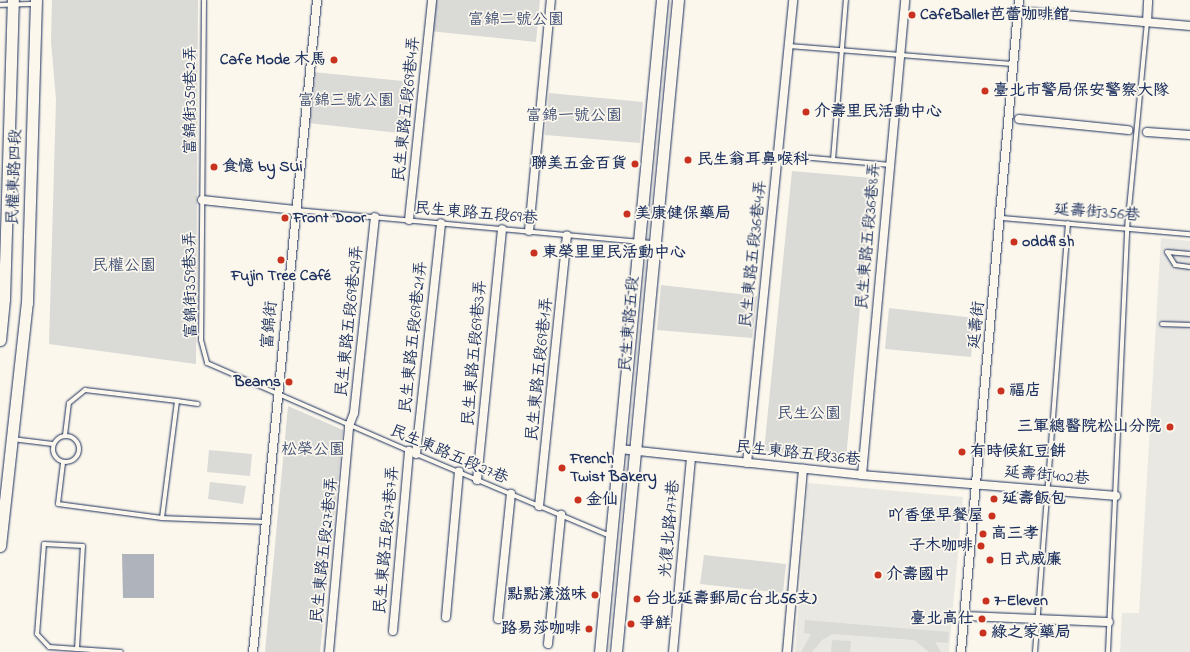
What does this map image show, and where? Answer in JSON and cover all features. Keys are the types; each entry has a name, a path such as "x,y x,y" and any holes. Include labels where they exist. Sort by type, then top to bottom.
{"street":[{"name":"富錦街","path":"253,652 295,210 317,0"},
{"name":"民生東路五段69巷4弄","path":"409,220 432,0"},
{"path":"529,231 551,0"},
{"name":"民生東路五段","path":"600,652 662,0"},
{"name":"民生東路五段","path":"616,652 678,0"},
{"name":"民生東路五段36巷4弄","path":"747,463 793,0"},
{"name":"民生東路五段36巷8弄","path":"862,475 905,0"},
{"name":"延壽街","path":"961,652 975,485 1002,218 1019,0"},
{"path":"1146,22 1148,0"},
{"name":"民權東路四段","path":"0,340 4,299 13,2"},
{"name":"民權東路四段","path":"0,546 27,303 36,2"},
{"path":"1018,11 1190,26"},
{"path":"1019,119 1128,130"},
{"path":"1147,132 1190,135"},
{"path":"202,200 295,210"},
{"name":"民生東路五段69巷29弄","path":"349,426 354,413 375,217"},
{"name":"民生東路五段69巷21弄","path":"412,453 441,223"},
{"name":"民生東路五段69巷3弄","path":"477,480 502,229"},
{"name":"民生東路五段69巷1弄","path":"539,506 567,235"},
{"name":"民生東路五段27巷9弄","path":"329,652 349,426"},
{"name":"民生東路五段36巷","path":"619,449 862,475 975,485"},
{"name":"民生東路五段27巷7弄","path":"393,631 412,453"},
{"name":"光復北路177巷","path":"673,652 691,457"},
{"path":"787,652 803,469"},
{"path":"446,617 459,472"},
{"name":"延壽街402巷","path":"975,485 1116,496"},
{"path":"498,619 510,494"},
{"path":"548,644 561,515"},
{"path":"964,616 1109,622"}],"lane":[{"name":"富錦街359巷2弄","path":"202,200 204,0"},
{"path":"833,160 846,0"},
{"path":"0,5 13,2 36,2"},
{"path":"1108,652 1128,228 1146,22"},
{"path":"788,46 1013,64"},
{"path":"778,154 889,166"},
{"name":"富錦街359巷3弄","path":"202,200 201,340 207,363 278,396"},
{"name":"民生東路五段69巷","path":"295,210 654,243"},
{"name":"延壽街356巷","path":"1002,218 1190,234"},
{"path":"1035,652 1046,490 1068,223"},
{"path":"1190,254 1167,252 1175,265 1190,267"},
{"path":"1162,324 1190,325"},
{"path":"12,439 53,444 65,435 69,403 85,390 198,404"},
{"name":"民生東路五段27巷","path":"278,396 611,536"},
{"path":"162,518 177,402"},
{"path":"63,462 77,457 79,450 78,442 65,435"},
{"path":"53,444 53,452 63,462"},
{"path":"63,462 58,504 162,518 266,522"},
{"path":"77,649 84,546 44,544 37,634 50,647 77,649 122,652"}],"shaded area":[{"name":"三軍總醫院松山分院","path":"1161,238 1190,241 1190,652 1120,652 1122,613 1139,613"},
{"name":"介壽國中","path":"808,483 963,497 949,652 795,652"},
{"path":"122,554 154,554 154,598 123,598"}],"green space":[{"name":"民權公園","path":"52,0 198,0 196,364 49,344 56,100 51,41"},
{"name":"富錦二號公園","path":"432,0 540,0 536,42 429,31"},
{"name":"富錦三號公園","path":"313,72 413,82 408,134 308,123"},
{"name":"富錦一號公園","path":"549,93 643,102 640,143 545,135"},
{"name":"民生公園","path":"792,171 872,178 846,459 764,451"},
{"path":"661,285 757,296 752,338 657,330"},
{"path":"889,308 975,318 971,357 885,349"},
{"name":"松榮公園","path":"288,406 343,430 320,652 265,652"},
{"path":"209,450 252,454 250,476 207,472"},
{"path":"210,482 246,486 243,504 208,499"},
{"path":"704,555 786,564 783,593 700,584"},
{"path":"805,620 949,632 948,643 935,642 941,652 929,652 914,640 833,634 822,640 812,652 801,652 811,634 804,633"},
{"path":"832,640 851,641 850,652 831,652"}],"place":[{"name":"CafeBallet芭蕾咖啡館","path":"912,15"},
{"name":"Cafe Mode 木馬","path":"334,60"},
{"name":"臺北市警局保安警察大隊","path":"985,91"},
{"name":"介壽里民活動中心","path":"806,112"},
{"name":"民生翁耳鼻喉科","path":"688,160"},
{"name":"聯美五金百貨","path":"635,164"},
{"name":"食憶 by SUi","path":"214,167"},
{"name":"美康健保藥局","path":"627,214"},
{"name":"Front Door","path":"285,218"},
{"name":"oddfish","path":"1014,242"},
{"name":"東榮里里民活動中心","path":"534,253"},
{"name":"Fujin Tree Café","path":"281,260"},
{"name":"Beams","path":"289,382"},
{"name":"福店","path":"1001,391"},
{"name":"三軍總醫院松山分院","path":"1170,427"},
{"name":"有時候紅豆餅","path":"962,452"},
{"name":"French Twist Bakery","path":"562,468"},
{"name":"延壽飯包","path":"994,499"},
{"name":"金仙","path":"578,500"},
{"name":"吖香堡早餐屋","path":"992,516"},
{"name":"高三孝","path":"983,534"},
{"name":"子木咖啡","path":"981,546"},
{"name":"日式威廉","path":"990,560"},
{"name":"介壽國中","path":"878,575"},
{"name":"點點漾滋味","path":"595,595"},
{"name":"台北延壽郵局(台北56支)","path":"637,599"},
{"name":"7-Eleven","path":"986,601"},
{"name":"臺北高仕","path":"982,619"},
{"name":"爭鮮","path":"631,624"},
{"name":"路易莎咖啡","path":"589,629"},
{"name":"綠之家藥局","path":"983,633"}]}
